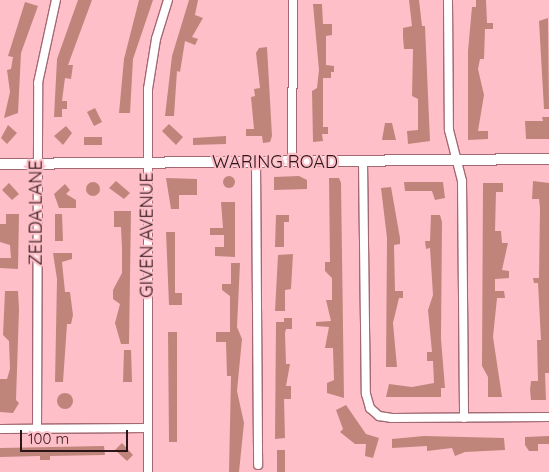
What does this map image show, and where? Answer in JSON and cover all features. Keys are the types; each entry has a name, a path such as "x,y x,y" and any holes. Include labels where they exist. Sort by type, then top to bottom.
{"street":[{"name":"ZELDA LANE","path":"36,429 36,164 38,83 56,0"},
{"name":"GIVEN AVENUE","path":"148,472 146,163 148,90 156,39 168,0"},
{"path":"292,0 292,162"},
{"path":"448,0 449,130 462,189 464,418"},
{"name":"WARING ROAD","path":"0,164 549,159"},
{"path":"363,161 366,394 373,411 392,418 549,417"},
{"path":"256,162 258,465"},
{"path":"0,429 148,428"}],"building":[{"path":"78,0 92,0 68,65 73,65 71,79 65,78 62,101 67,101 67,109 62,109 62,117 54,117 57,59"},
{"path":"139,0 153,0 133,59 130,113 119,113 124,59"},
{"path":"189,0 198,0 195,15 203,18 192,37 198,39 195,45 185,41 180,72 177,71 174,116 165,116 172,56"},
{"path":"409,0 419,0 422,26 425,26 430,141 408,144 407,131 418,130 418,99 412,96 413,49 404,49 403,37 403,28 412,26"},
{"path":"476,0 486,0 487,23 493,23 493,29 485,29 484,59 480,59 478,69 484,95 478,131 488,131 488,139 468,140 468,51 472,7 476,7"},
{"path":"25,2 38,6 21,53 18,113 4,118 10,92 7,70 11,69 13,57 8,56"},
{"path":"313,4 322,4 323,24 332,24 332,35 326,36 326,65 334,66 334,72 331,72 331,78 323,78 323,127 328,127 328,134 322,134 323,141 313,142 312,91 317,88 319,70"},
{"path":"548,18 549,109 544,109 539,21"},
{"path":"267,47 272,136 270,142 263,143 262,136 246,136 246,129 254,129 251,97 255,96 254,89 260,88 256,53 259,48"},
{"path":"95,108 102,122 94,126 87,112"},
{"path":"542,117 549,117 549,139 526,139 525,121 543,121"},
{"path":"385,123 392,123 396,140 382,140"},
{"path":"169,124 183,137 176,145 162,131"},
{"path":"8,125 17,133 7,144 1,138"},
{"path":"66,126 72,133 63,145 54,136"},
{"path":"226,136 226,144 193,145 193,138"},
{"path":"84,137 102,137 102,145 84,145"},
{"path":"231,176 234,177 234,187 227,188 224,187 223,180 224,177"},
{"path":"299,176 307,180 307,189 274,190 274,177"},
{"path":"166,178 197,179 197,195 179,195 179,209 171,209"},
{"path":"329,178 339,178 341,183 344,398 327,393 327,383 334,380 333,348 325,348 329,327 316,326 316,322 331,321 326,300 332,300 332,278 325,271 325,262 330,262"},
{"path":"116,181 130,193 124,199 109,188"},
{"path":"533,181 549,183 549,373 545,373 546,400 531,400 530,390 531,381 538,381 537,340 541,340 538,283 534,283 533,278 539,278 540,208 539,199 532,199"},
{"path":"93,182 98,184 100,189 98,194 93,196 88,194 86,189 88,184"},
{"path":"404,182 443,182 445,198 435,200 432,191 405,191"},
{"path":"9,183 19,194 12,200 2,190"},
{"path":"483,183 503,183 503,192 496,192 495,231 501,231 502,243 508,243 502,270 509,271 509,278 495,279 495,291 504,291 505,298 497,298 493,337 502,397 488,397 488,377 482,366"},
{"path":"65,184 70,190 66,194 76,200 76,208 59,208 54,194"},
{"path":"391,187 400,238 400,244 394,245 395,291 403,291 403,298 399,298 393,323 397,367 386,367 387,238 381,188"},
{"path":"221,202 235,202 235,257 215,256 215,247 224,247 224,235 210,235 210,228 223,228"},
{"path":"114,211 131,211 129,344 121,344 115,323 120,304 113,299 113,290 122,273 122,248 121,227 114,227"},
{"path":"6,214 19,214 18,269 0,268 0,258 11,258 10,245 0,242 0,224 6,224"},
{"path":"55,214 62,214 63,241 55,241"},
{"path":"276,215 289,215 289,222 284,222 284,247 275,247"},
{"path":"431,215 440,215 442,222 441,339 445,388 441,388 441,397 386,397 389,384 412,387 434,383 433,361 427,361 427,352 432,352 428,310 433,295 430,248 426,249 425,241 430,241"},
{"path":"166,232 175,232 175,293 182,293 182,305 169,305"},
{"path":"53,253 72,253 72,259 62,262 65,292 70,292 73,315 71,324 67,324 63,382 55,382 57,279"},
{"path":"293,254 291,289 285,290 285,311 275,311 278,255"},
{"path":"231,263 240,263 237,327 242,339 237,391 244,423 239,472 229,472 231,376 227,376 226,342 216,342 216,332 230,332 230,296 222,290 222,284 231,284"},
{"path":"5,291 18,291 16,400 19,403 13,413 0,412 0,379 7,379 10,369 9,341 3,335"},
{"path":"284,318 292,318 292,329 286,329 285,333 286,364 290,364 286,386 291,386 291,399 284,399 285,438 275,439 276,322 284,322"},
{"path":"168,332 177,332 177,442 169,442"},
{"path":"124,350 131,350 132,382 123,382"},
{"path":"62,393 68,393 73,398 71,407 62,409 57,404 57,398"},
{"path":"346,405 366,434 379,438 373,458 365,456 366,444 355,444 340,432 343,429 336,410"},
{"path":"424,436 504,438 505,450 465,452 455,456 452,448 427,451 427,446 392,448 392,439"},
{"path":"549,436 549,444 538,444 538,451 529,451 525,445 525,437"},
{"path":"122,443 133,455 127,461 115,450"},
{"path":"104,446 105,455 50,456 50,460 40,460 40,456 0,457 0,448"},
{"path":"277,450 285,450 285,472 277,472"}]}
